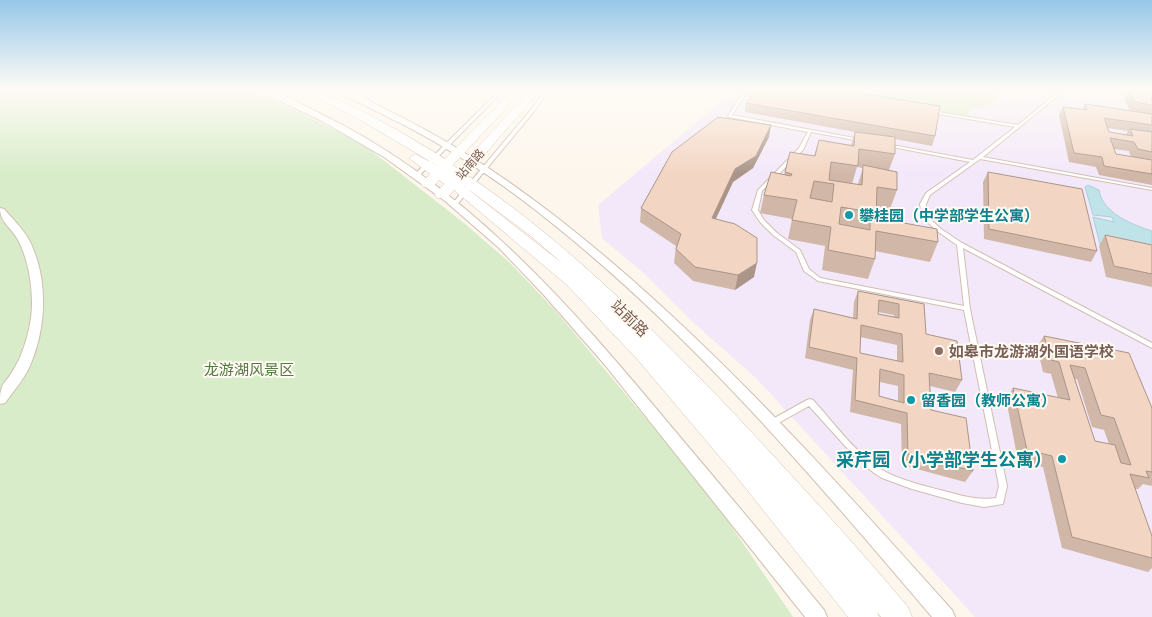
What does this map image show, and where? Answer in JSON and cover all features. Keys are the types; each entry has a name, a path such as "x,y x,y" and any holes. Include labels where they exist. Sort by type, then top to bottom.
{"street":[{"path":"319,117 375,148 428,184"},
{"name":"站前路","path":"348,117 430,161"},
{"name":"站前路","path":"367,117 378,122 430,161 525,221 577,266 664,350 863,572 898,617"},
{"path":"393,117 452,148 459,180 502,245 600,348 817,617"},
{"name":"站南路","path":"452,148 487,117"},
{"name":"站南路","path":"428,184 459,180 513,117"},
{"path":"459,180 557,222 635,288 772,423 945,617"},
{"name":"站前路","path":"459,180 573,281 644,354 744,468 865,617"},
{"path":"0,211 22,237 32,258 38,304 33,337 22,368 0,399"}],"lane":[{"path":"416,176 430,161 452,148 479,117"},
{"path":"459,180 527,117"},
{"path":"734,117 867,142"},
{"path":"965,117 1018,126"},
{"path":"1029,117 979,158 972,161 928,194 924,204 924,216 939,230 960,244 1152,346"},
{"path":"810,131 802,149 760,191 755,210 762,221 785,243 798,251 806,270 818,279 967,309"},
{"path":"877,143 972,161"},
{"path":"979,158 1152,189"},
{"path":"772,423 810,402 831,422 848,447 879,473 940,494 984,503 1000,501 1003,486 967,309 960,244"}],"shaded area":[{"name":"如皋市龙游湖外国语学校","path":"703,117 1152,117 1152,617 975,617 756,378 696,325 647,276 602,238 598,205"}],"green space":[{"name":"龙游湖风景区","path":"0,117 308,117 364,145 464,223 509,262 554,309 711,496 793,617 0,617"}],"water":[{"path":"1088,185 1099,190 1101,198 1106,205 1120,217 1152,231 1152,255 1100,244 1093,217 1114,222 1112,217 1093,215 1085,187"}],"building":[{"path":"718,117 771,125 756,156 735,169 712,218 735,224 757,238 757,263 738,275 695,267 676,249 681,234 641,208 672,152"},
{"path":"825,117 938,117 935,136"},
{"path":"1065,117 1152,117 1152,125 1104,118 1109,132 1133,136 1130,129 1152,132 1152,152 1138,149 1134,142 1110,138 1116,154 1152,160 1152,174 1104,166 1102,157 1074,153"},
{"path":"855,132 895,137 895,154 859,149 858,166 831,162 829,180 862,185 863,165 897,172 897,190 877,187 876,218 937,229 938,242 876,231 875,259 828,250 831,227 792,220 797,200 764,195 771,172 791,176 792,174 785,172 790,152 815,156 819,140 854,146","holes":["814,181 834,184 832,202 810,198","841,207 870,212 870,230 839,224"]},
{"path":"988,172 1082,189 1097,251 989,229"},
{"path":"1105,235 1152,245 1152,274 1114,266"},
{"name":"留香园（教师公寓）","path":"858,291 924,304 926,334 957,341 962,380 929,373 931,410 966,418 973,471 908,454 907,413 855,400 857,358 809,347 814,309 857,319","holes":["879,300 899,304 899,318 878,314","861,325 902,334 903,362 860,353","880,369 904,375 904,403 879,396"]},
{"name":"采芹园（小学部学生公寓）","path":"1044,336 1129,353 1152,408 1152,472 1146,471 1149,478 1130,474 1152,536 1152,558 1072,537 1052,456 1027,450 1013,388 1070,400 1059,362 1051,360","holes":["1070,365 1085,368 1101,415 1114,418 1131,465 1121,463 1115,445 1095,441"]}],"place":[{"name":"攀桂园（中学部学生公寓）","path":"849,215"},
{"name":"如皋市龙游湖外国语学校","path":"939,351"},
{"name":"留香园（教师公寓）","path":"911,400"},
{"name":"采芹园（小学部学生公寓）","path":"1062,459"}]}
